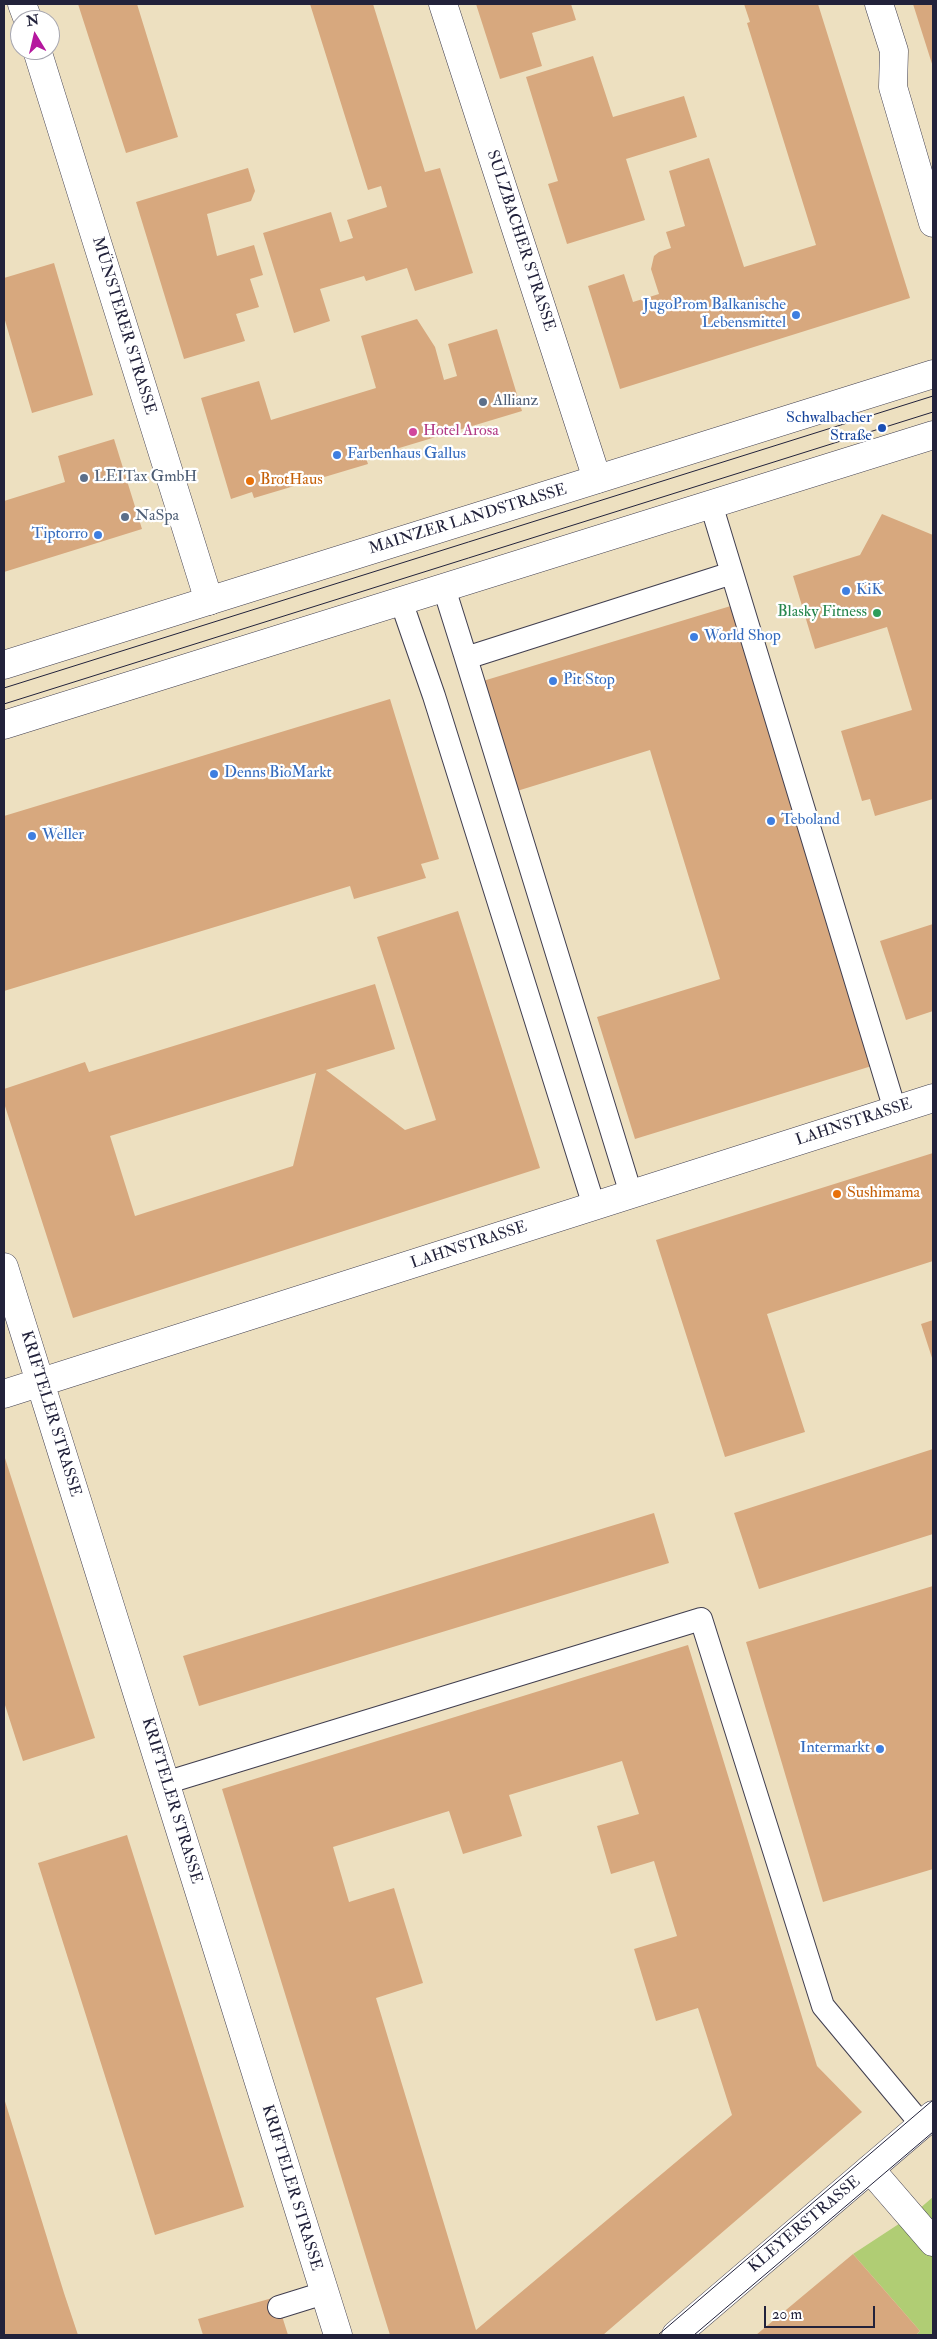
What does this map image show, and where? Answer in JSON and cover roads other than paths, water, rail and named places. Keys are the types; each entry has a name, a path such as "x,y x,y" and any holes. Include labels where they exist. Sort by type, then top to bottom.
{"street":[{"name":"SULZBACHER STRASSE","path":"443,4 597,479"},
{"path":"879,4 894,51 892,87 933,223"},
{"name":"MÜNSTERER STRASSE","path":"40,60 209,601"},
{"name":"MAINZER LANDSTRASSE","path":"4,665 933,374"},
{"path":"4,725 933,435"},
{"name":"LAHNSTRASSE","path":"4,1394 933,1098"},
{"name":"KRIFTELER STRASSE","path":"4,1267 338,2335"},
{"name":"KLEYERSTRASSE","path":"676,2335 927,2120"},
{"path":"870,2169 933,2242"}],"lane":[{"path":"710,504 895,1110"},
{"path":"466,658 732,573"},
{"path":"444,588 631,1194"},
{"path":"401,601 434,696 594,1206"},
{"path":"165,1783 701,1619 823,2006 927,2120"},
{"path":"279,2307 324,2293"}],"tram line":[{"path":"4,688 933,396"},
{"path":"4,704 933,412"},
{"path":"658,2335 933,2100"},
{"path":"694,2335 933,2132"}],"place":[{"name":"JugoProm Balkanische Lebensmittel","path":"796,315"},
{"name":"Allianz","path":"483,402"},
{"name":"Schwalbacher Straße","path":"882,428"},
{"name":"Hotel Arosa","path":"413,432"},
{"name":"Farbenhaus Gallus","path":"337,455"},
{"name":"LEITax GmbH","path":"84,478"},
{"name":"BrotHaus","path":"250,481"},
{"name":"NaSpa","path":"125,517"},
{"name":"Tiptorro","path":"98,535"},
{"name":"KiK","path":"846,591"},
{"name":"Blasky Fitness","path":"877,613"},
{"name":"World Shop","path":"694,637"},
{"name":"Pit Stop","path":"553,681"},
{"name":"Denns BioMarkt","path":"214,774"},
{"name":"Teboland","path":"771,821"},
{"name":"Weller","path":"32,836"},
{"name":"Sushimama","path":"837,1194"},
{"name":"Intermarkt","path":"880,1749"}]}
